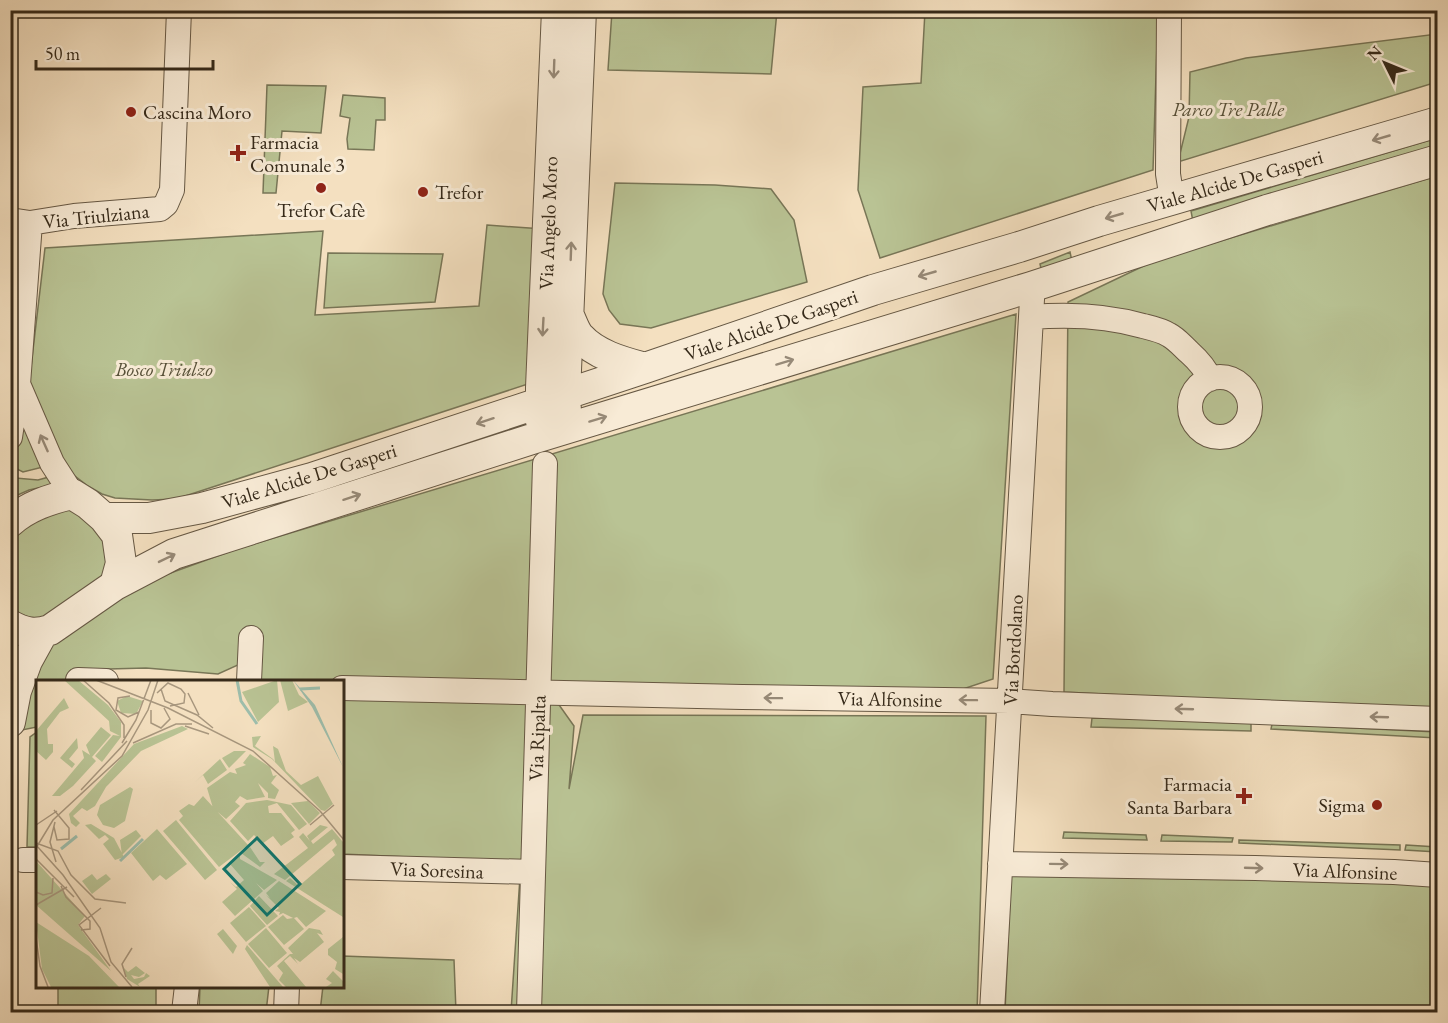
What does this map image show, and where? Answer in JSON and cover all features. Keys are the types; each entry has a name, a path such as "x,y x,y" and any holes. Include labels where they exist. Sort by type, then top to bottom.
{"street":[{"name":"Via Triulziana","path":"20,222 160,209 166,204 172,189 179,10"},
{"name":"Via Angelo Moro","path":"551,443 557,10"},
{"name":"Via Angelo Moro","path":"553,398 569,316 581,10"},
{"path":"1169,10 1168,174 1172,200 1183,238"},
{"name":"Viale Alcide De Gasperi","path":"104,518 150,518 202,508 312,478 873,290 1437,122"},
{"name":"Viale Alcide De Gasperi","path":"43,632 56,626 115,585 174,554 551,443 1267,210 1437,160"},
{"path":"10,437 18,384 20,222"},
{"path":"1019,247 1031,287"},
{"name":"Via Bordolano","path":"992,1012 1031,287"},
{"path":"1031,317 1090,315 1126,321 1158,330 1168,334 1200,362 1210,379"},
{"name":"Via Angelo Moro","path":"569,316 580,337 595,349 615,359 645,368"},
{"path":"18,384 52,463 72,494 104,518 117,535 121,563 115,585"},
{"name":"Via Ripalta","path":"529,1012 538,693 551,443"},
{"path":"10,522 29,508 49,499 72,494"},
{"path":"10,625 23,632 43,632 27,661 16,691 10,722"},
{"path":"249,680 251,638"},
{"name":"Via Alfonsine","path":"344,688 1010,701 1437,719"},
{"name":"Via Alfonsine","path":"1000,864 1255,868 1437,875"},
{"name":"Via Soresina","path":"344,867 533,872"},
{"path":"184,1012 187,987"},
{"path":"286,1012 287,987"}],"green space":[{"path":"612,11 777,11 771,74 608,70"},
{"path":"925,11 1158,11 1153,170 880,258 858,190 863,87 921,83"},
{"name":"Parco Tre Palle","path":"1437,34 1437,82 1178,162 1189,117 1190,72 1246,58"},
{"path":"267,85 326,86 321,133 282,131 276,193 263,193"},
{"path":"343,95 385,98 385,120 376,120 374,150 348,149 350,118 340,116"},
{"path":"1437,138 1437,153 1194,227 1191,211"},
{"path":"1437,176 1437,711 1064,692 1068,302 1154,261"},
{"path":"615,183 715,185 771,189 794,220 807,282 651,328 620,324 609,310 603,294"},
{"name":"Bosco Triulzo","path":"487,225 543,229 531,383 176,499 115,498 88,486 67,470 29,384 45,248 323,231 315,315 479,306"},
{"path":"1070,252 1073,266 1042,273 1040,264"},
{"path":"328,253 443,254 435,302 324,308"},
{"path":"1016,314 993,679 963,689 552,695 574,726 569,789 583,715 986,716 977,1012 511,1012 521,862 344,854 344,680 260,680 262,654 218,674 146,668 71,670 66,680 36,680 36,727 12,732 47,638 129,588 234,550"},
{"path":"23,412 43,467 23,472 16,466 19,417"},
{"path":"49,477 52,485 29,490 11,498 16,478 38,480"},
{"path":"67,509 81,513 106,540 109,562 101,578 40,621 11,611 10,538 30,522"},
{"path":"1092,718 1251,721 1251,731 1091,727"},
{"path":"1272,724 1437,732 1437,738 1271,729"},
{"path":"36,733 36,847 27,847 30,737"},
{"path":"1064,832 1146,835 1147,840 1063,838"},
{"path":"1162,835 1233,838 1232,842 1161,841"},
{"path":"1239,840 1400,845 1400,850 1239,843"},
{"path":"1406,845 1437,847 1437,852 1405,850"},
{"path":"1011,872 1437,881 1437,1012 1005,1012"},
{"path":"344,956 454,960 456,1012 320,1012 323,987 344,987"},
{"path":"58,987 156,987 156,1008 58,1006"},
{"path":"200,987 269,987 266,1012 199,1012"}],"place":[{"name":"Cascina Moro","path":"131,112"},
{"name":"Farmacia Comunale 3","path":"238,153"},
{"name":"Trefor Cafè","path":"321,188"},
{"name":"Trefor","path":"423,192"},
{"name":"Farmacia Santa Barbara","path":"1244,796"},
{"name":"Sigma","path":"1377,805"}]}
